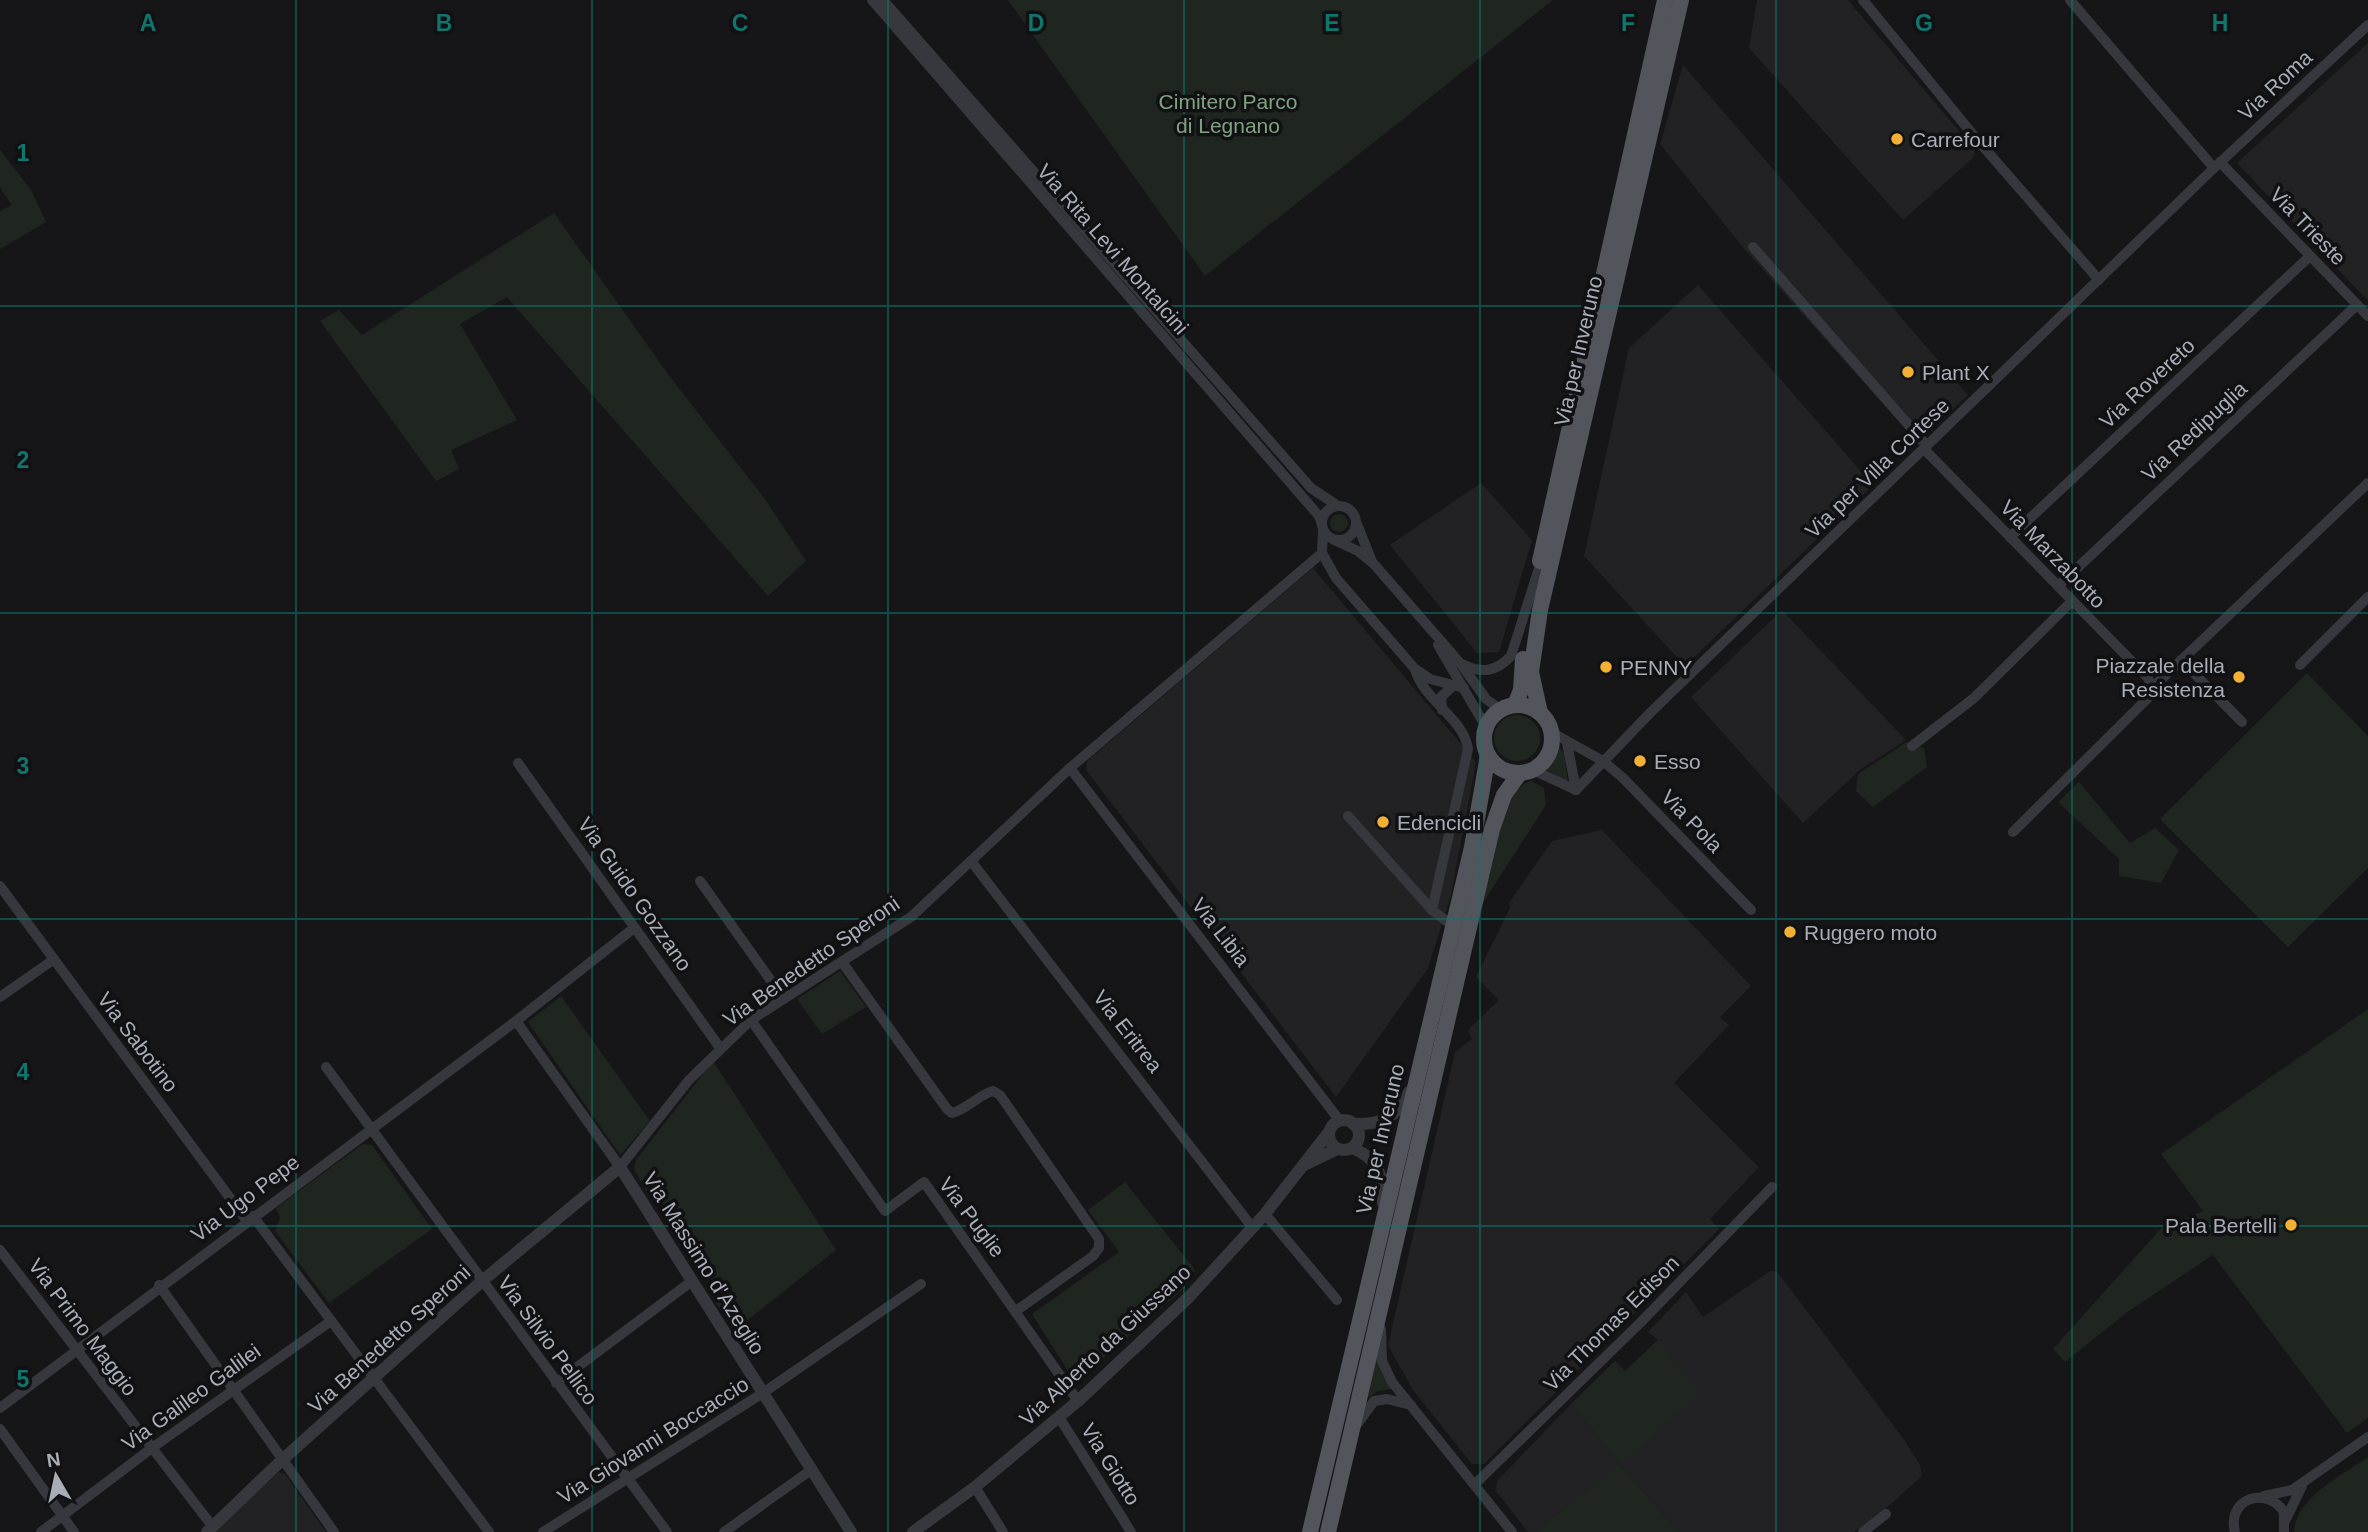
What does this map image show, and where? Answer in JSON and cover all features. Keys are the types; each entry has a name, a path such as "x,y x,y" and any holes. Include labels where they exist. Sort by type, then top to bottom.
{"main road":[{"name":"Via per Inveruno","path":"1508,708 1521,690 1524,651 1539,565 1665,0"},
{"name":"Via per Inveruno","path":"1540,713 1531,672 1540,610 1681,0"},
{"path":"1508,708 1540,713 1551,732 1549,754 1526,772 1501,769 1488,755 1484,736 1486,727 1508,708"},
{"name":"Via per Inveruno","path":"1310,1532 1474,836 1488,755"},
{"name":"Via per Inveruno","path":"1328,1532 1492,829 1504,795 1526,772"}],"street":[{"name":"Via Rita Levi Montalcini","path":"872,0 1319,516 1322,527"},
{"name":"Via Rita Levi Montalcini","path":"883,0 1311,488 1338,506"},
{"path":"1648,144 1657,121 1687,0"},
{"path":"1863,0 1974,136 2099,280"},
{"name":"Via Trieste","path":"2070,0 2214,168 2310,256 2368,316"},
{"name":"Via Roma","path":"2214,168 2368,25"},
{"name":"Via per Villa Cortese","path":"1576,790 2214,168"},
{"name":"Via Marzabotto","path":"1754,247 1925,448 2148,678 2152,688"},
{"name":"Via Rovereto","path":"2010,537 2310,256"},
{"name":"Via Redipuglia","path":"2057,586 2357,305"},
{"path":"2013,832 2148,698 2152,688 2368,483"},
{"path":"1373,562 1348,509 1338,506 1324,514 1322,553 1336,578 1415,669 1425,689 1465,737 1468,749 1432,909"},
{"path":"1334,540 1349,537 1356,522"},
{"path":"1322,527 1334,540 1358,551 1373,562 1461,664 1486,699 1508,708"},
{"name":"Via Benedetto Speroni","path":"210,1529 283,1459 482,1281 620,1167 689,1080 751,1020 911,917 1070,768 1322,553"},
{"name":"Via per Inveruno","path":"1461,664 1473,670 1492,670 1502,666 1511,656 1539,565"},
{"path":"2300,665 2368,597"},
{"path":"1912,746 1975,698 2072,601"},
{"path":"1425,624 1486,727"},
{"path":"2182,660 2242,722"},
{"path":"1415,669 1430,679 1464,688"},
{"path":"1443,710 1441,697 1453,686"},
{"path":"1551,732 1603,761"},
{"path":"1567,743 1576,790"},
{"name":"Via Pola","path":"1603,761 1623,778 1751,910"},
{"name":"Via Guido Gozzano","path":"518,763 720,1048"},
{"name":"Via Libia","path":"1070,768 1340,1121"},
{"path":"1526,772 1576,790"},
{"path":"1348,816 1432,909 1453,926"},
{"name":"Via Eritrea","path":"971,861 1252,1227"},
{"path":"700,881 785,999"},
{"name":"Via Sabotino","path":"1,888 489,1532"},
{"name":"Via Ugo Pepe","path":"0,1408 159,1285 516,1021 634,928"},
{"path":"0,997 53,960"},
{"path":"842,962 947,1109 952,1113 958,1111 993,1091 1000,1095 1098,1239 1099,1248 1093,1256 1016,1311"},
{"name":"Via Puglie","path":"751,1020 885,1211 924,1182 1078,1401"},
{"name":"Via Massimo d'Azeglio","path":"516,1021 620,1167 851,1532"},
{"name":"Via Silvio Pellico","path":"326,1067 667,1532"},
{"path":"1382,1222 1384,1189 1380,1170 1373,1160 1352,1148 1337,1149 1330,1142 1329,1132 1340,1121 1376,1125 1386,1121 1403,1106 1415,1079"},
{"path":"1352,1148 1359,1136 1353,1124"},
{"name":"Via Alberto da Giussano","path":"912,1532 975,1487 1078,1401 1189,1297 1265,1214 1329,1132"},
{"name":"Via Alberto da Giussano","path":"1303,1166 1337,1149"},
{"name":"Via Thomas Edison","path":"1475,1484 1641,1322 1772,1187"},
{"path":"1265,1214 1337,1300"},
{"name":"Via Primo Maggio","path":"0,1250 152,1448 210,1529"},
{"path":"556,1383 692,1281"},
{"path":"1386,1283 1380,1338 1382,1361 1392,1381 1512,1532"},
{"name":"Via Giovanni Boccaccio","path":"543,1532 763,1393 921,1284"},
{"path":"159,1285 334,1532"},
{"name":"Via Galileo Galilei","path":"41,1532 152,1448 331,1321"},
{"path":"1349,1440 1364,1412 1374,1401 1399,1400 1411,1406"},
{"name":"Via Giotto","path":"1059,1417 1131,1532"},
{"path":"0,1429 74,1532"},
{"path":"2228,1532 2235,1511 2247,1499 2292,1490 2368,1437"},
{"path":"724,1532 811,1470"},
{"path":"2285,1528 2296,1493 2305,1483"},
{"path":"975,1487 1003,1532"},
{"path":"2264,1496 2279,1504 2285,1528"},
{"path":"1863,1532 1886,1514"},
{"path":"2233,1520 2235,1532"}],"shaded area":[{"path":"1757,0 1848,0 1975,150 1974,157 1903,220 1749,48"},
{"path":"2368,43 2368,301 2237,163"},
{"path":"1683,65 1968,395 1917,442 1741,245 1660,144"},
{"path":"1698,285 1873,485 1685,666 1584,556 1629,348"},
{"path":"1481,483 1532,540 1499,652 1477,653 1390,545"},
{"path":"1313,568 1476,762 1451,895 1428,968 1336,1097 1086,770 1087,761"},
{"path":"1782,610 1906,740 1861,769 1803,823 1691,697"},
{"path":"1602,830 1751,986 1720,1017 1729,1025 1674,1083 1759,1167 1710,1219 1719,1229 1484,1464 1472,1464 1413,1390 1388,1345 1455,1052 1472,1039 1468,1030 1499,1000 1476,977 1510,908 1509,903 1552,841"},
{"path":"1770,1271 1777,1272 1905,1441 1920,1465 1922,1476 1883,1511 1854,1532 1679,1532 1620,1465 1535,1532 1528,1532 1496,1491 1497,1481 1571,1404 1620,1464 1658,1340 1648,1332 1686,1292 1703,1317"},
{"path":"279,1472 285,1474 326,1532 212,1532"}],"green space":[{"name":"Cimitero Parco di Legnano","path":"1008,0 1553,0 1205,276"},
{"path":"0,150 31,190 46,222 0,249 0,211 12,205 0,188"},
{"path":"554,213 668,374 765,499 806,561 768,596 507,297 460,324 517,420 451,450 459,469 436,481 320,321 339,310 362,335"},
{"path":"1339,514 1345,517 1348,523 1345,529 1339,532 1333,529 1330,523 1333,517"},
{"path":"2307,673 2368,736 2368,868 2288,947 2160,819"},
{"path":"1517,715 1533,722 1540,738 1533,754 1517,761 1501,754 1494,738 1501,722"},
{"path":"1907,742 1924,748 1927,767 1873,807 1856,791 1858,774"},
{"path":"1557,744 1564,753 1568,782 1545,769"},
{"path":"1531,781 1544,788 1546,805 1479,909 1490,858 1503,817 1520,788"},
{"path":"2079,782 2130,843 2155,828 2179,850 2161,883 2119,876 2119,859 2058,802"},
{"path":"840,971 866,1007 822,1034 797,999"},
{"path":"561,996 650,1121 620,1155 528,1022"},
{"name":"Pala Bertelli","path":"2368,1009 2368,1418 2347,1433 2213,1255 2126,1313 2065,1362 2053,1349 2173,1215 2181,1220 2203,1211 2161,1154"},
{"path":"713,1061 836,1250 740,1326 736,1322 731,1325 706,1288 712,1282 656,1193 648,1195 634,1169 636,1160"},
{"path":"363,1144 372,1145 432,1229 329,1303 275,1231 280,1218 276,1208"},
{"path":"1125,1182 1195,1270 1182,1290 1079,1379 1073,1379 1032,1314 1119,1252 1088,1210"},
{"path":"1658,1340 1700,1393 1620,1465 1679,1532 1535,1532 1620,1464 1571,1404 1615,1361 1625,1371"},
{"path":"1376,1351 1378,1364 1392,1389 1378,1391 1365,1400"},
{"path":"2368,1457 2368,1532 2294,1532 2297,1519 2312,1498 2334,1479"}],"place":[{"name":"Carrefour","path":"1897,139"},
{"name":"Plant X","path":"1908,372"},
{"name":"PENNY","path":"1606,667"},
{"name":"Piazzale della Resistenza","path":"2239,677"},
{"name":"Esso","path":"1640,761"},
{"name":"Edencicli","path":"1383,822"},
{"name":"Ruggero moto","path":"1790,932"},
{"name":"Pala Bertelli","path":"2291,1225"}]}
